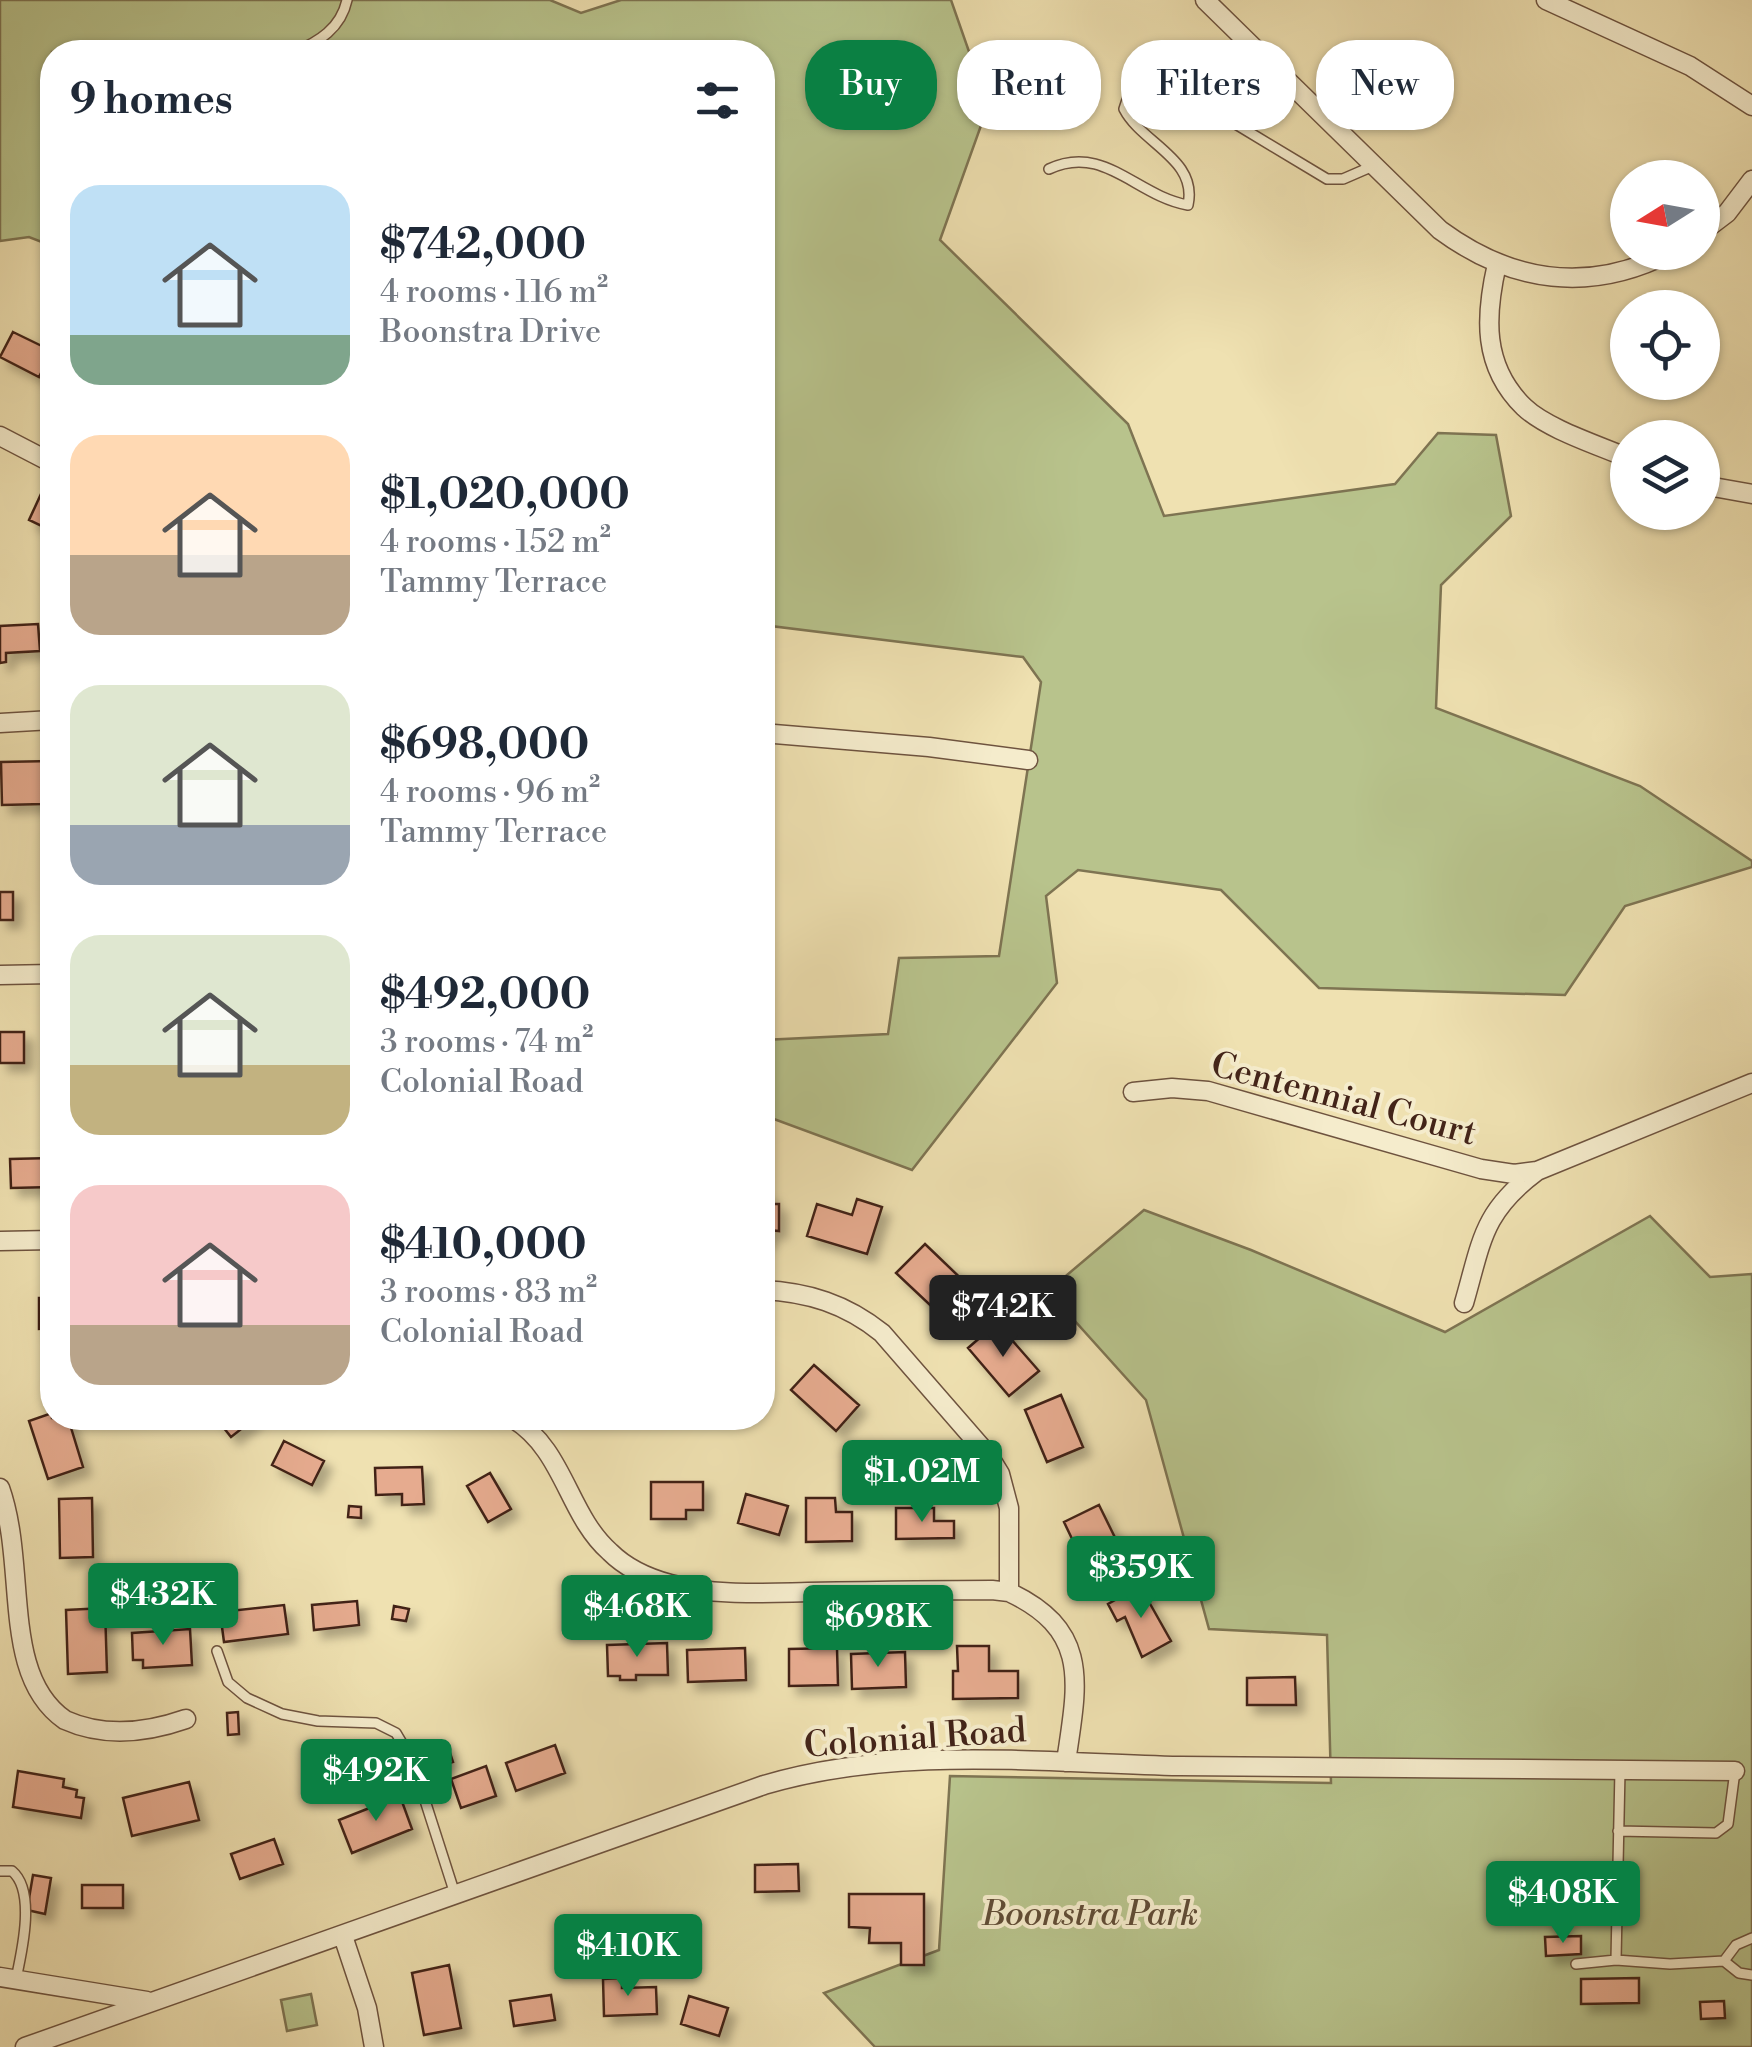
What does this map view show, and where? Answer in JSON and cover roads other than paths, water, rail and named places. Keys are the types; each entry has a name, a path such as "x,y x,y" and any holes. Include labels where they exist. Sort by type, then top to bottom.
{"street":[{"path":"1205,0 1440,230 1463,246 1497,264 1563,278 1586,279 1632,270"},
{"path":"1546,0 1690,66 1752,106"},
{"path":"1720,218 1752,180"},
{"path":"1497,264 1487,304 1487,327 1490,347 1504,380 1524,408 1610,449"},
{"path":"0,436 40,457"},
{"path":"1720,488 1752,494"},
{"path":"0,723 40,721"},
{"path":"775,733 930,746 1028,760"},
{"path":"0,975 40,974"},
{"path":"1464,1304 1486,1229 1510,1191 1537,1171 1752,1083"},
{"name":"Centennial Court","path":"1133,1092 1208,1090 1481,1169 1514,1174 1537,1171"},
{"path":"0,1241 40,1240"},
{"path":"775,1291 827,1301 863,1318 882,1333 990,1456 1007,1494 1009,1592"},
{"path":"528,1430 542,1441 593,1534 608,1552 668,1584 694,1590 748,1593 992,1590 1009,1592 1048,1616 1072,1650 1076,1670 1066,1762"},
{"path":"0,1488 8,1525 9,1648 19,1680 32,1697 49,1711 94,1729 146,1732 186,1719"},
{"name":"Colonial Road","path":"25,2047 806,1772 834,1767 978,1759 1735,1771"},
{"path":"344,1936 367,2008 374,2047"},
{"path":"8,1978 152,2002"}],"lane":[{"path":"318,40 337,26 347,0"},
{"path":"1048,170 1079,160 1099,164 1170,202 1188,204 1192,190 1184,170 1130,121 1124,108 1128,97 1144,89 1164,88 1234,123 1327,179 1343,178 1373,166"},
{"path":"217,1651 228,1682 247,1698 282,1714 318,1721 376,1723 396,1733 412,1760 456,1896"},
{"path":"1616,1960 1620,1770"},
{"path":"1618,1831 1716,1833 1728,1824 1735,1771"},
{"path":"0,1870 12,1871 22,1884 26,1933 8,1978"},
{"path":"1724,1961 1736,1945 1752,1938"},
{"path":"1576,1964 1616,1960 1670,1964 1724,1961 1740,1973 1752,1975"}],"park label":[{"name":"Boonstra Park","path":"1090,1913"}]}
